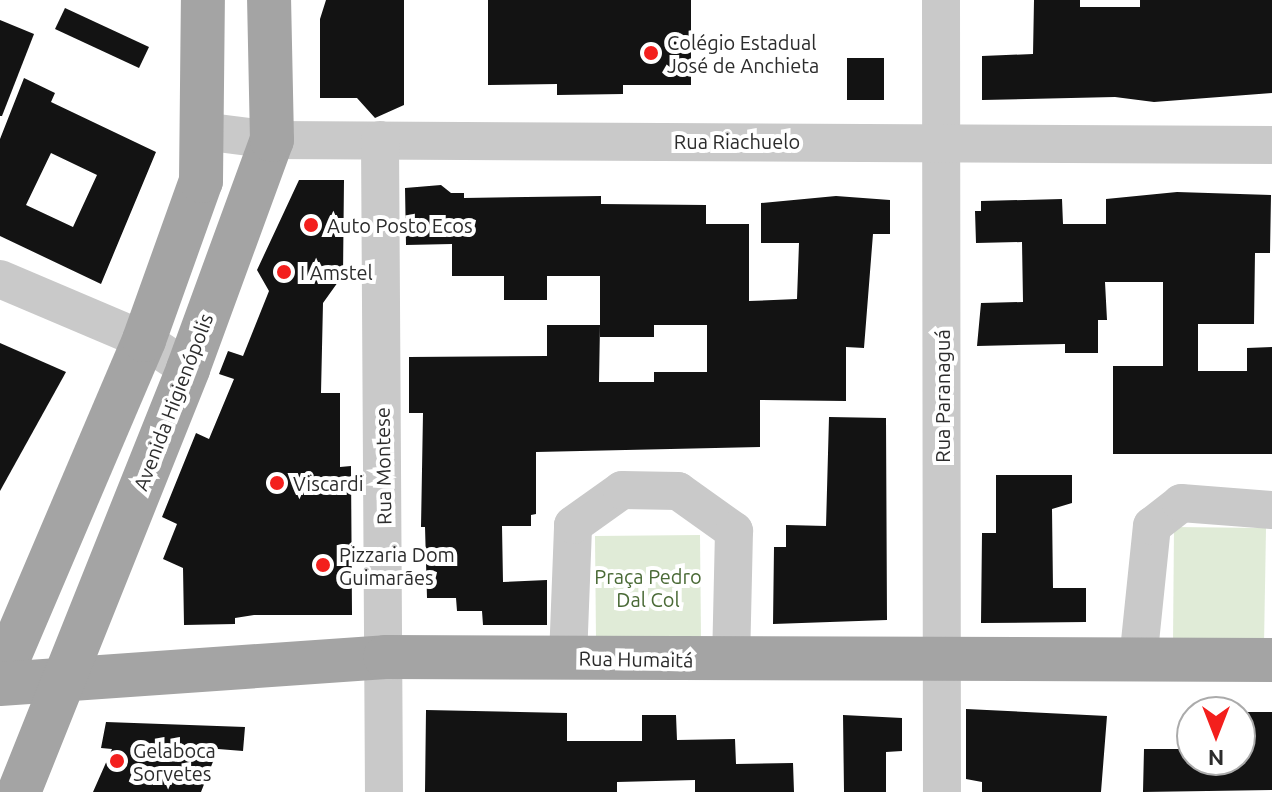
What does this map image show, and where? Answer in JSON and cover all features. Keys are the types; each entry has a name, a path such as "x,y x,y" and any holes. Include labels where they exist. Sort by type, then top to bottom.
{"main road":[{"path":"0,678 144,340 201,181 203,0"},
{"name":"Avenida Higienópolis","path":"19,792 188,369 272,140 269,0"},
{"name":"Rua Humaitá","path":"0,684 385,657 1272,660"}],"street":[{"name":"Rua Paranaguá","path":"941,0 942,792"},
{"name":"Rua Riachuelo","path":"202,131 272,140 1272,145"},
{"name":"Rua Montese","path":"380,140 384,792"},
{"path":"0,279 144,340 188,369"},
{"path":"568,658 573,525 622,490 678,491 734,531 731,660"},
{"path":"1138,661 1152,526 1181,503 1272,510"}],"green space":[{"path":"1174,527 1266,528 1264,645 1173,644"},
{"name":"Praça Pedro Dal Col","path":"700,535 701,639 596,640 595,536"}],"building":[{"path":"326,0 404,0 404,105 375,118 357,98 320,98 320,19"},
{"path":"488,0 691,0 691,85 623,85 623,94 557,95 557,84 488,85"},
{"path":"1034,0 1080,0 1080,7 1140,7 1140,0 1272,0 1272,93 1154,102 1115,97 982,100 982,56 1033,54"},
{"path":"65,8 149,47 139,68 55,29"},
{"path":"0,20 34,34 2,116 0,116"},
{"path":"847,58 884,58 884,100 847,100"},
{"path":"24,78 55,93 51,102 156,152 101,284 0,236 0,139","holes":["51,153 97,175 73,227 26,205"]},
{"path":"299,180 344,180 343,275 323,303 321,393 340,393 340,467 351,466 352,615 254,615 235,618 235,624 184,625 183,568 163,559 177,524 162,517 196,433 209,439 234,379 219,374 228,351 243,356 269,291 257,270"},
{"path":"441,185 451,193 464,193 464,198 601,196 601,204 706,205 706,224 749,224 749,301 797,299 799,243 761,243 761,203 836,196 890,200 890,234 873,234 864,348 846,347 846,401 760,400 760,447 536,452 536,514 531,515 531,526 502,526 503,582 547,580 547,625 483,625 482,611 457,611 456,598 427,598 425,527 421,527 423,413 409,413 409,357 547,356 547,325 600,325 600,276 547,276 547,300 504,300 504,276 452,276 452,244 406,245 405,188","holes":["600,325 600,337 654,337 654,325 707,325 707,372 654,372 654,382 599,382"]},
{"path":"1177,192 1271,195 1270,253 1255,253 1254,324 1198,324 1198,371 1247,371 1247,348 1272,347 1272,454 1113,454 1113,366 1163,366 1163,282 1105,282 1107,320 1098,320 1098,353 1065,353 1065,344 977,346 981,303 1023,302 1022,242 976,243 975,211 981,211 981,201 1062,199 1063,224 1106,224 1106,199"},
{"path":"0,343 66,372 0,491"},
{"path":"829,417 886,418 887,620 773,624 774,547 786,547 786,525 826,526"},
{"path":"996,475 1072,475 1072,503 1052,509 1053,588 1086,588 1086,622 981,623 982,533 996,533"},
{"path":"966,709 1107,716 1101,792 982,792 982,782 966,779"},
{"path":"426,710 567,713 567,741 642,741 642,715 676,715 677,740 735,739 736,764 793,763 794,792 695,792 695,780 617,782 617,792 425,792"},
{"path":"1256,712 1272,712 1272,790 1143,792 1144,749 1176,749 1176,776 1256,776"},
{"path":"843,715 902,718 902,751 886,752 886,792 844,792"},
{"path":"106,722 245,727 243,751 218,749 201,792 93,792 112,749 101,748"}],"place":[{"name":"Colégio Estadual José de Anchieta","path":"651,53"},
{"name":"Auto Posto Ecos","path":"311,225"},
{"name":"I Amstel","path":"284,272"},
{"name":"Viscardi","path":"277,483"},
{"name":"Pizzaria Dom Guimarães","path":"323,565"},
{"name":"Gelaboca Sorvetes","path":"117,761"}]}
